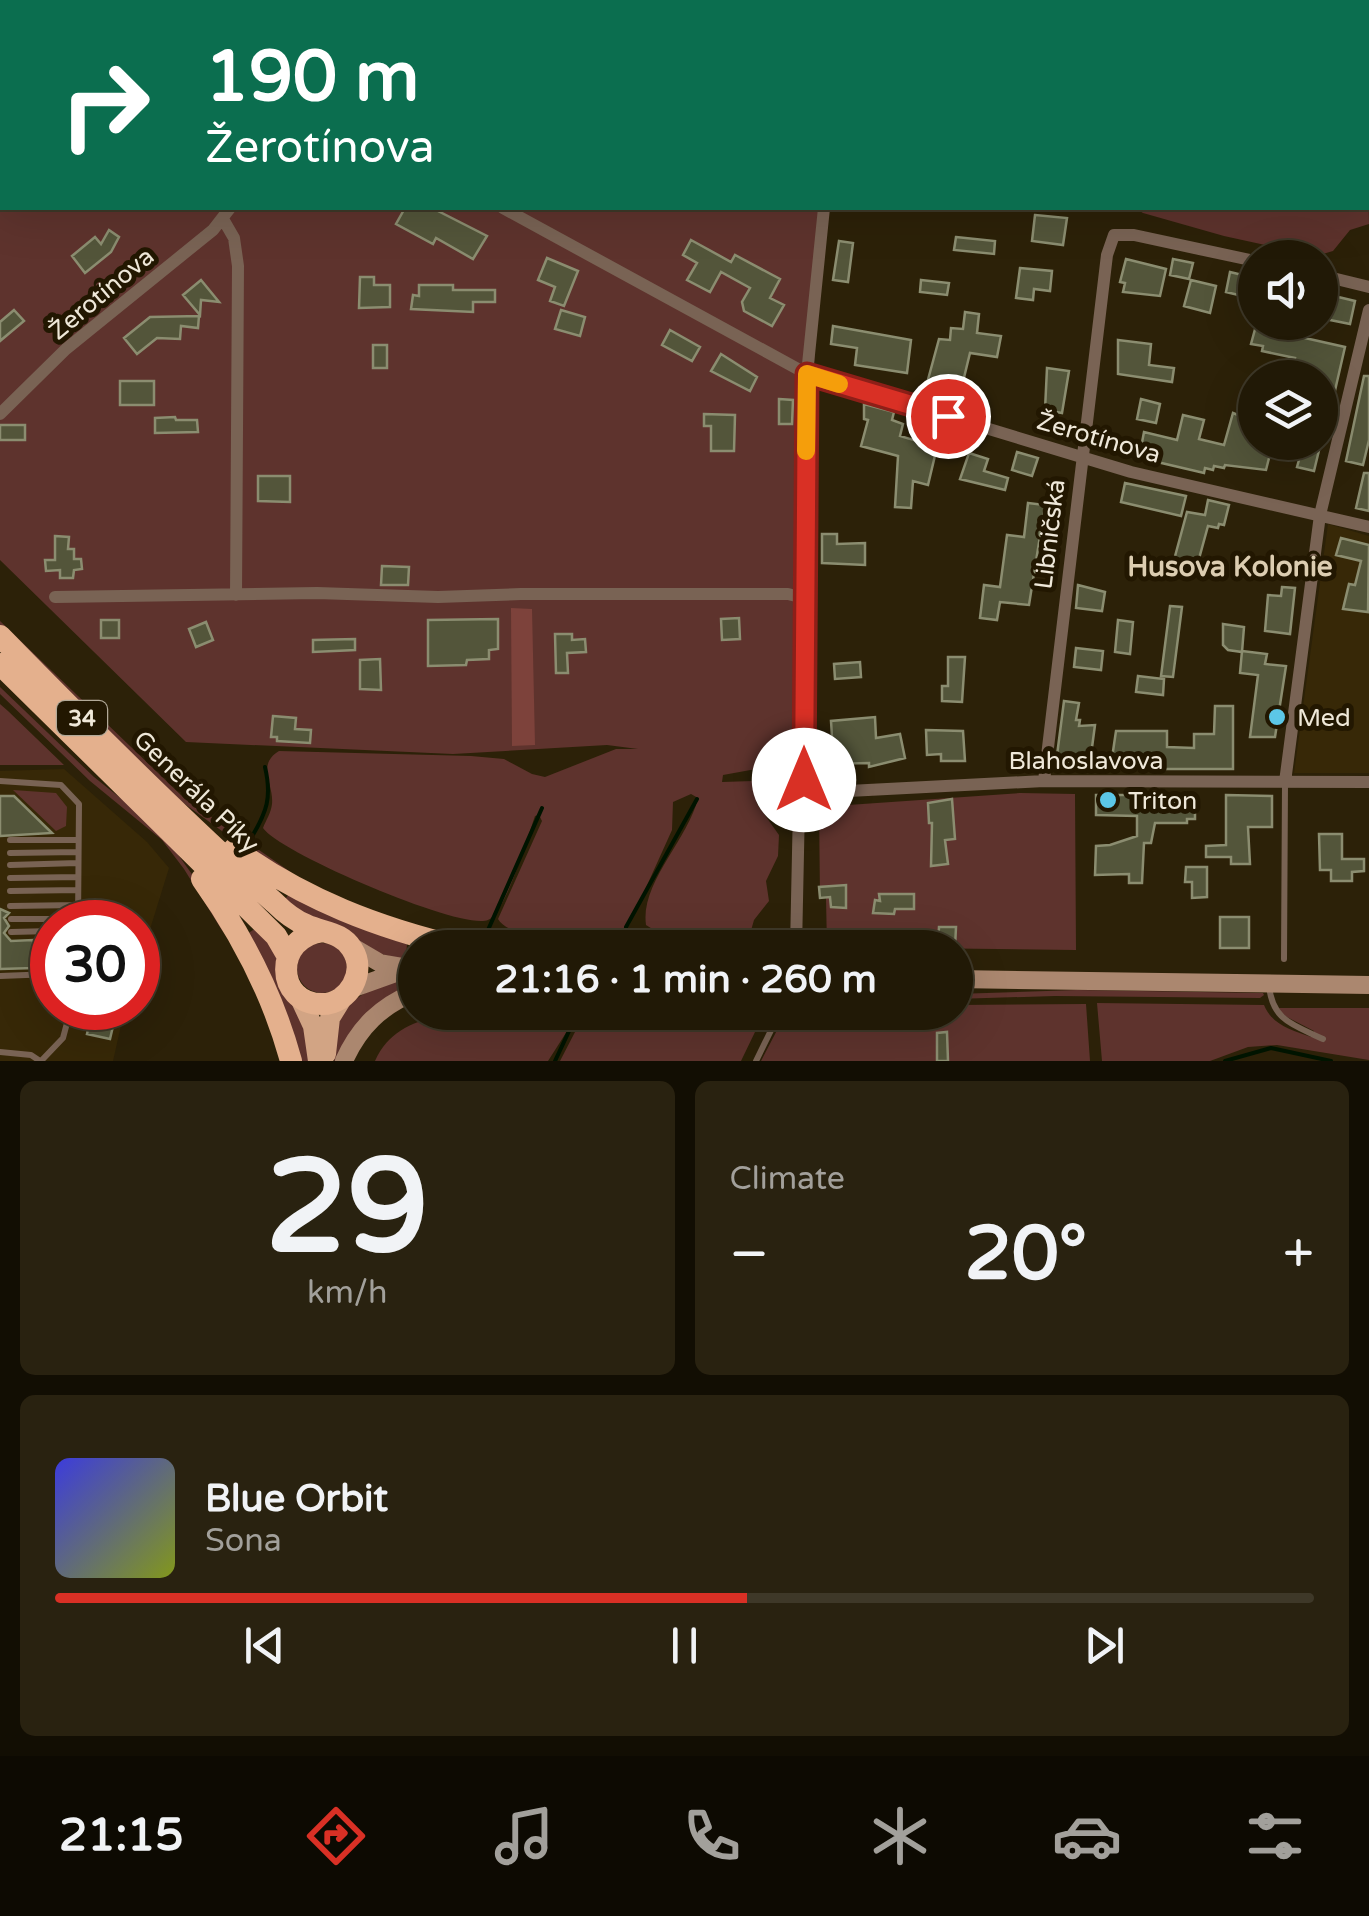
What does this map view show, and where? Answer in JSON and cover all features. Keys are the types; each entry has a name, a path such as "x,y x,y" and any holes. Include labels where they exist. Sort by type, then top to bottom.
{"highway":[{"name":"Generála Píky","path":"0,636 160,807 276,936 288,955"},
{"name":"Generála Píky","path":"0,664 286,913 323,931"},
{"path":"0,672 21,685"},
{"path":"160,807 330,906 398,932"},
{"name":"34","path":"160,807 252,959 283,1031 291,1061"},
{"path":"288,955 301,938 323,931"},
{"name":"34","path":"323,931 334,933 351,946 358,967 347,993"},
{"name":"34","path":"288,955 287,978 300,996"},
{"path":"300,996 321,1004 347,993"}],"main road":[{"path":"351,946 380,963 398,966"},
{"path":"347,993 382,975 398,972"},
{"path":"973,980 1369,985"},
{"name":"34","path":"322,1061 330,1018 347,993"},
{"name":"34","path":"300,996 322,1061"},
{"path":"344,1061 360,1031 398,1000"}],"street":[{"name":"Žerotínova","path":"507,210 807,374 1131,472 1369,526"},
{"path":"797,930 807,374 824,210"},
{"name":"Žerotínova","path":"0,414 66,349 226,213"},
{"path":"226,213 238,266 236,595"},
{"name":"Libničská","path":"1044,781 1081,455 1107,255 1114,235 1134,235 1238,257"},
{"path":"1338,279 1369,287"},
{"path":"1285,782 1320,515 1369,310"},
{"path":"55,597 317,593 438,597 788,594 804,598"},
{"name":"Blahoslavova","path":"802,801 829,792 1044,781 1369,782"}],"lane":[{"path":"0,780 60,785 79,804 78,900"},
{"path":"1284,959 1285,782"},
{"path":"772,796 802,801"},
{"path":"10,840 78,840"},
{"path":"10,853 78,852"},
{"path":"10,864 78,863"},
{"path":"10,878 78,878"},
{"path":"10,891 78,890"},
{"path":"10,906 30,906"},
{"path":"10,919 30,920"},
{"path":"11,932 30,932"},
{"path":"0,976 30,975"},
{"path":"1269,984 1270,1002 1276,1014 1323,1039"},
{"path":"0,1052 31,1055 40,1061 63,1038 65,1030"},
{"path":"756,1061 771,1030"}],"shaded area":[{"path":"0,210 822,210 794,763 757,760 756,769 723,775 722,782 753,781 757,804 779,835 778,856 766,881 769,901 751,930 654,930 646,925 650,893 693,814 698,798 691,794 673,802 672,830 629,925 621,930 514,930 498,919 542,821 539,815 535,816 509,889 488,920 444,914 372,887 276,840 263,828 272,804 268,762 279,751 504,759 545,777 616,749 638,749 607,745 453,754 186,742 0,560"},
{"path":"1138,210 1369,210 1369,224 1350,230 1338,245 1338,240 1242,240"},
{"path":"1328,524 1369,536 1369,773 1294,773"},
{"path":"511,608 532,609 535,745 512,746"},
{"path":"0,621 183,797 292,873 262,860 182,802 0,626"},
{"path":"0,687 94,777 148,820 206,894 223,932 162,840 90,781 0,694"},
{"path":"0,704 8,711 64,765 0,765"},
{"path":"64,769 147,842 169,868 159,900 30,900 30,1030 120,1030 113,1061 0,1061 0,771"},
{"path":"13,790 56,793 67,807 66,826 56,831"},
{"path":"1020,793 1075,794 1076,950 973,949 973,930 827,930 826,898 820,898 819,807"},
{"path":"289,894 398,939 398,958 372,952 283,902"},
{"path":"256,928 286,973 311,1061 299,1061 247,934"},
{"path":"322,943 339,951 347,968 339,985 322,993 305,985 297,968 305,951"},
{"path":"398,981 398,997 334,1061 337,1027 343,1014 361,995"},
{"path":"1077,990 1264,995 973,998 973,993"},
{"path":"1097,1003 1264,1005 1277,1022 1311,1037 1314,1031 1283,1015 1278,1008 1369,1008 1369,1060 1277,1045 1248,1047 1210,1061 1102,1061"},
{"path":"1086,1004 1090,1061 761,1061 777,1030 973,1030 973,1005"},
{"path":"568,1030 548,1061 375,1061 398,1033"},
{"path":"575,1032 755,1032 741,1061 560,1061"}],"building":[{"path":"404,210 436,210 487,236 473,259 436,238 433,244 396,224"},
{"path":"1035,215 1067,218 1063,245 1032,241"},
{"path":"109,230 119,237 111,252 85,273 72,256 95,237 101,244"},
{"path":"956,237 995,241 994,254 954,250"},
{"path":"691,240 731,262 735,255 780,279 770,298 784,305 772,326 744,311 742,302 750,288 721,272 710,292 687,280 697,263 683,255"},
{"path":"839,241 853,243 848,282 833,280"},
{"path":"547,258 578,271 564,306 550,301 555,287 538,280"},
{"path":"1126,259 1166,269 1160,296 1123,292 1125,283 1120,282"},
{"path":"1173,259 1193,263 1189,279 1170,275"},
{"path":"1020,268 1052,271 1050,291 1034,289 1033,300 1016,298"},
{"path":"1230,272 1238,274 1238,295 1226,292"},
{"path":"360,277 374,277 374,285 390,285 390,307 359,308"},
{"path":"201,280 219,302 201,300 200,315 183,295"},
{"path":"921,280 949,283 947,295 920,292"},
{"path":"1191,280 1216,286 1210,313 1184,306"},
{"path":"419,285 495,290 495,302 473,302 473,312 411,309 413,295 419,296"},
{"path":"1338,297 1355,301 1350,324 1338,322"},
{"path":"14,310 24,321 0,341 0,322"},
{"path":"561,310 585,317 580,336 555,329"},
{"path":"965,312 979,314 977,333 1001,336 997,357 970,353 960,394 926,387 939,339 950,340 951,328 963,329"},
{"path":"199,316 198,328 181,326 180,339 157,338 137,354 124,338 150,317"},
{"path":"833,326 911,340 907,373 855,365 857,348 831,344"},
{"path":"670,330 700,347 692,361 662,345"},
{"path":"1118,340 1151,344 1149,365 1174,368 1172,382 1118,374"},
{"path":"1252,340 1314,340 1345,347 1338,377 1338,360 1294,360 1251,344"},
{"path":"373,345 387,345 387,368 373,368"},
{"path":"721,354 757,377 750,391 711,371"},
{"path":"1047,368 1069,371 1062,413 1045,410"},
{"path":"1364,376 1369,376 1369,440 1363,465 1346,461"},
{"path":"120,381 154,381 154,405 120,405"},
{"path":"779,399 793,400 792,424 779,424"},
{"path":"1141,399 1160,404 1156,423 1137,419"},
{"path":"864,404 894,412 892,420 903,424 900,436 937,447 928,485 913,481 911,508 895,507 898,456 861,446 868,420 864,419"},
{"path":"1233,413 1238,415 1238,460 1268,460 1266,470 1225,465 1214,466 1213,470 1205,468 1204,473 1153,461 1154,456 1140,453 1144,432 1177,440 1183,415 1204,420 1199,439 1224,445"},
{"path":"704,414 735,415 734,451 711,451 711,426 704,426"},
{"path":"155,418 197,420 198,432 155,433"},
{"path":"0,425 25,425 25,440 0,440"},
{"path":"1017,452 1038,458 1032,476 1012,470"},
{"path":"969,453 988,459 984,471 1008,478 1005,490 960,479"},
{"path":"1299,460 1317,460 1314,471 1297,467"},
{"path":"1364,473 1369,473 1369,511 1356,508"},
{"path":"258,476 290,476 290,502 258,501"},
{"path":"1125,483 1186,496 1181,516 1121,502"},
{"path":"1208,500 1229,505 1224,525 1208,526 1197,566 1174,560 1187,512 1205,515"},
{"path":"1028,503 1045,505 1029,605 1000,602 997,620 980,618 984,585 1000,587 1007,535 1024,537"},
{"path":"822,534 837,534 837,544 865,543 865,565 822,563"},
{"path":"55,536 69,537 68,549 74,549 74,559 81,559 82,569 74,570 73,578 60,578 60,570 46,571 45,560 55,560"},
{"path":"1341,538 1369,545 1368,612 1343,609 1349,584 1355,585 1361,561 1336,555"},
{"path":"382,566 409,567 408,585 381,585"},
{"path":"1078,585 1105,592 1102,611 1076,608"},
{"path":"1282,587 1295,588 1290,634 1265,631 1268,595 1281,596"},
{"path":"1170,606 1182,607 1173,677 1161,676"},
{"path":"739,618 740,639 722,640 721,619"},
{"path":"498,619 498,649 489,650 489,659 467,660 466,665 428,666 428,620"},
{"path":"101,620 119,620 119,638 101,638"},
{"path":"1118,620 1133,622 1130,654 1115,652"},
{"path":"206,622 213,640 196,647 189,629"},
{"path":"1223,624 1244,627 1242,652 1223,645"},
{"path":"555,634 572,634 572,640 585,639 586,652 567,653 568,673 556,673"},
{"path":"355,639 355,650 313,652 313,640"},
{"path":"1076,648 1103,651 1101,670 1074,667"},
{"path":"1242,651 1267,654 1265,664 1286,666 1275,737 1250,737 1258,675 1240,673"},
{"path":"948,657 965,657 962,702 942,701 942,686 948,686"},
{"path":"380,659 381,690 360,689 360,660"},
{"path":"860,662 861,677 835,679 834,664"},
{"path":"1138,676 1164,679 1163,695 1136,692"},
{"path":"1064,701 1079,703 1079,726 1095,725 1091,755 1112,758 1116,731 1167,731 1167,747 1194,748 1194,734 1214,734 1215,706 1233,706 1233,769 1063,769 1056,763"},
{"path":"273,716 296,718 295,729 311,730 310,743 277,741 277,737 271,737"},
{"path":"875,717 876,738 900,734 905,758 869,767 869,763 826,764 826,737 832,737 831,721"},
{"path":"926,730 963,731 965,761 941,761 941,754 927,755"},
{"path":"1096,795 1169,795 1169,801 1195,802 1195,819 1187,819 1187,823 1155,823 1151,843 1144,843 1142,883 1129,883 1129,874 1095,875 1096,846 1137,836 1137,816 1096,815"},
{"path":"1226,795 1272,796 1272,827 1248,827 1250,864 1231,864 1231,857 1206,857 1206,846 1226,845"},
{"path":"0,796 14,796 52,833 0,836"},
{"path":"952,799 955,839 945,840 948,864 931,866 932,823 928,803"},
{"path":"1319,834 1342,834 1342,859 1364,859 1364,871 1352,872 1352,881 1331,881 1331,870 1320,870"},
{"path":"1186,867 1207,867 1207,897 1192,898 1192,882 1185,882"},
{"path":"846,885 846,908 831,907 830,897 820,898 819,887"},
{"path":"879,894 914,894 914,909 895,909 894,914 873,913 875,900 880,901"},
{"path":"0,909 9,913 4,918 9,926 4,933 11,941 30,940 30,968 0,969"},
{"path":"1220,917 1249,917 1249,948 1220,948"},
{"path":"88,1030 112,1030 110,1039 87,1034"},
{"path":"947,1032 948,1061 937,1061 937,1033"}],"waterway":[{"path":"251,838 267,804 265,767"},
{"path":"626,927 697,799"},
{"path":"488,930 542,808"},
{"path":"555,1061 570,1030"},
{"path":"1225,1061 1271,1048 1331,1061"}],"slow traffic":[{"path":"806,451 807,374 839,384"}],"place":[{"name":"Med","path":"1277,717"},
{"name":"Triton","path":"1108,800"}],"district":[{"name":"Husova Kolonie","path":"1230,566"}],"route":[{"path":"804,780 807,374 948,416"}]}
